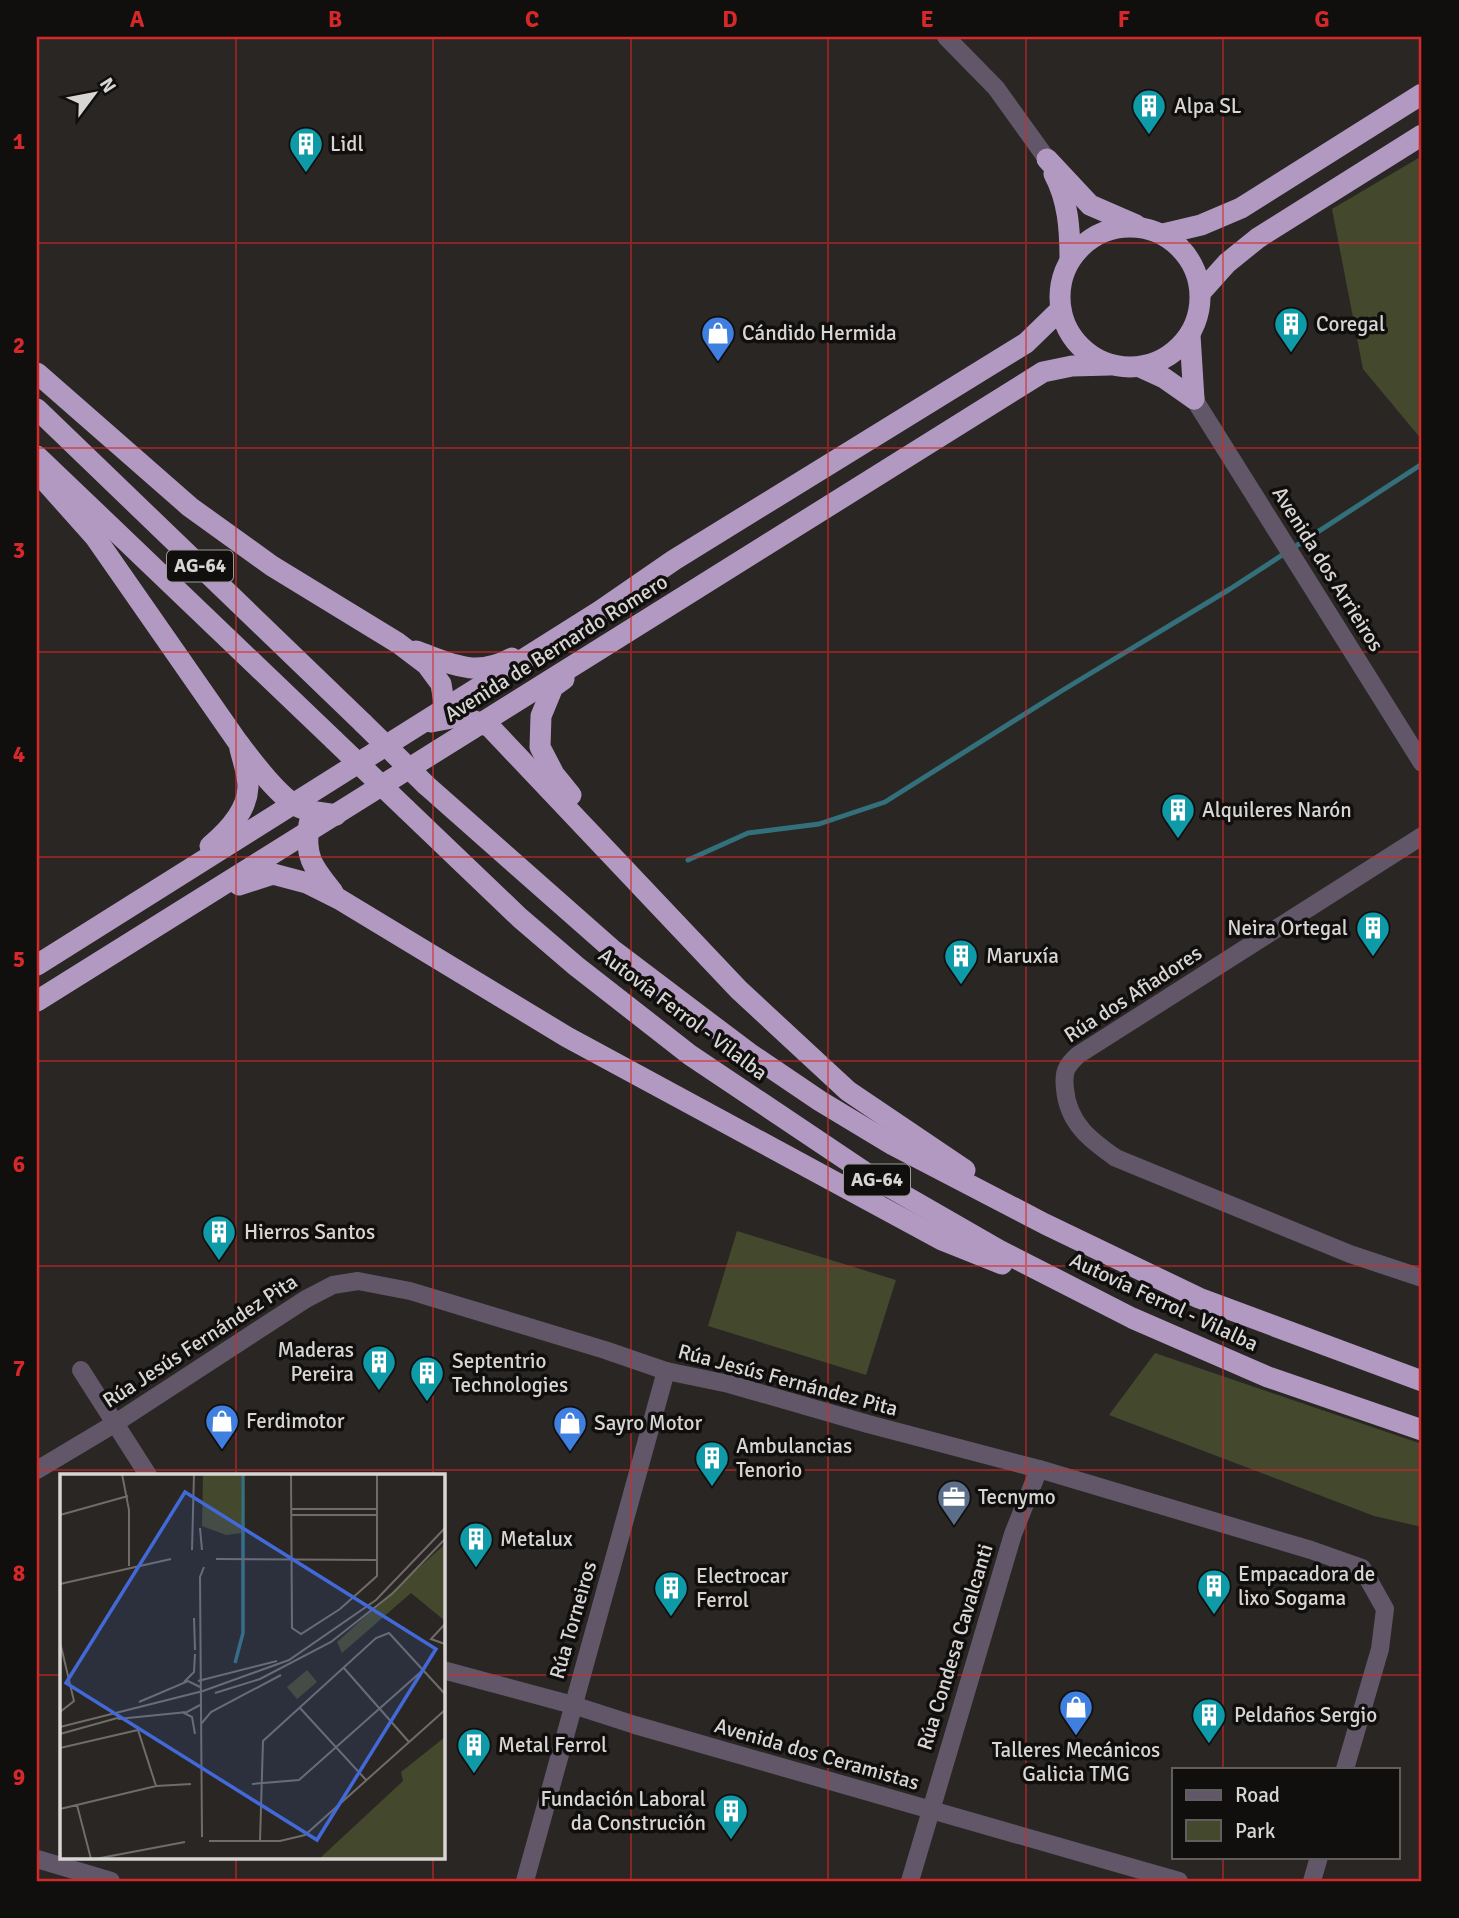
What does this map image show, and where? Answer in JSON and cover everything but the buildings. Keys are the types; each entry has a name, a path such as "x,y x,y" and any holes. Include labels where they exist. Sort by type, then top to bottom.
{"highway":[{"path":"1047,159 1090,205 1154,231 1178,245 1197,274 1201,292 1199,314 1190,335 1177,350 1160,361 1140,367 1111,365 1093,357 1077,344 1067,328 1061,309 1060,287 1066,266 1084,243 1102,232 1122,226 1154,231 1201,225 1241,208 1422,94"},
{"path":"1201,292 1227,262 1258,237 1422,135"},
{"path":"1047,159 1061,186 1070,227 1070,259"},
{"name":"Avenida de Bernardo Romero","path":"37,965 164,886 303,807 319,788 436,717 674,560 1026,343 1061,309"},
{"path":"1190,335 1194,399"},
{"name":"Avenida de Bernardo Romero","path":"37,1001 1043,372 1072,366 1111,365"},
{"path":"1140,367 1164,378 1194,399"},
{"path":"37,373 190,507 272,566 398,643 427,665 441,684 436,717 436,752"},
{"name":"Autovía Ferrol - Vilalba","path":"37,409 426,785 614,951 749,1053 820,1101 893,1145 1045,1224 1199,1298 1422,1381"},
{"name":"Autovía Ferrol - Vilalba","path":"37,456 520,918 690,1055 872,1177 999,1250 1132,1318 1268,1377 1422,1430"},
{"path":"37,472 95,537 237,741 266,777 303,807 336,815"},
{"path":"398,643 466,669 501,664 600,611"},
{"path":"615,640 553,687 541,716 540,747 554,774 664,911"},
{"path":"436,717 462,716 490,727 739,990 848,1091 1045,1224"},
{"path":"164,886 220,837 242,812 248,788 237,741"},
{"path":"303,807 306,845 316,870 339,899"},
{"path":"180,912 230,888 272,874 307,883 339,899 567,1037 942,1240 1132,1318"}],"street":[{"path":"946,37 996,88 1047,159"},
{"name":"Avenida dos Arrieiros","path":"1194,399 1422,763"},
{"name":"Rúa dos Afiadores","path":"1422,836 1078,1055 1067,1066 1064,1084 1066,1104 1075,1124 1094,1143 1116,1158 1350,1254 1422,1278"},
{"name":"Rúa Jesús Fernández Pita","path":"37,1470 114,1424 306,1299 333,1285 358,1281 410,1291 666,1371 729,1384 1039,1469 1311,1550 1362,1568 1385,1609 1380,1649 1345,1768"},
{"path":"81,1370 147,1474"},
{"name":"Rúa Torneiros","path":"525,1881 666,1371"},
{"name":"Rúa Condesa Cavalcanti","path":"910,1881 1013,1534 1039,1469"},
{"name":"Avenida dos Ceramistas","path":"444,1670 573,1705 1179,1881"},
{"path":"1312,1881 1320,1858"},
{"path":"37,1859 111,1881"}],"green space":[{"path":"1422,156 1422,440 1363,369 1332,209"},
{"path":"737,1231 896,1280 866,1375 708,1326"},
{"path":"1155,1353 1422,1444 1422,1527 1374,1516 1109,1415"}],"waterway":[{"path":"688,860 748,833 819,824 885,802 1230,589 1422,464"}],"place":[{"name":"Alpa SL","path":"1149,136"},
{"name":"Lidl","path":"306,174"},
{"name":"Coregal","path":"1291,354"},
{"name":"Cándido Hermida","path":"718,363"},
{"name":"Alquileres Narón","path":"1178,840"},
{"name":"Neira Ortegal","path":"1373,958"},
{"name":"Maruxía","path":"961,986"},
{"name":"Hierros Santos","path":"219,1262"},
{"name":"Maderas Pereira","path":"379,1392"},
{"name":"Septentrio Technologies","path":"427,1403"},
{"name":"Ferdimotor","path":"222,1451"},
{"name":"Sayro Motor","path":"570,1453"},
{"name":"Ambulancias Tenorio","path":"712,1488"},
{"name":"Tecnymo","path":"954,1527"},
{"name":"Metalux","path":"476,1569"},
{"name":"Empacadora de lixo Sogama","path":"1214,1616"},
{"name":"Electrocar Ferrol","path":"671,1618"},
{"name":"Talleres Mecánicos Galicia TMG","path":"1076,1737"},
{"name":"Peldaños Sergio","path":"1209,1745"},
{"name":"Metal Ferrol","path":"474,1775"},
{"name":"Fundación Laboral da Construción","path":"731,1841"}]}
